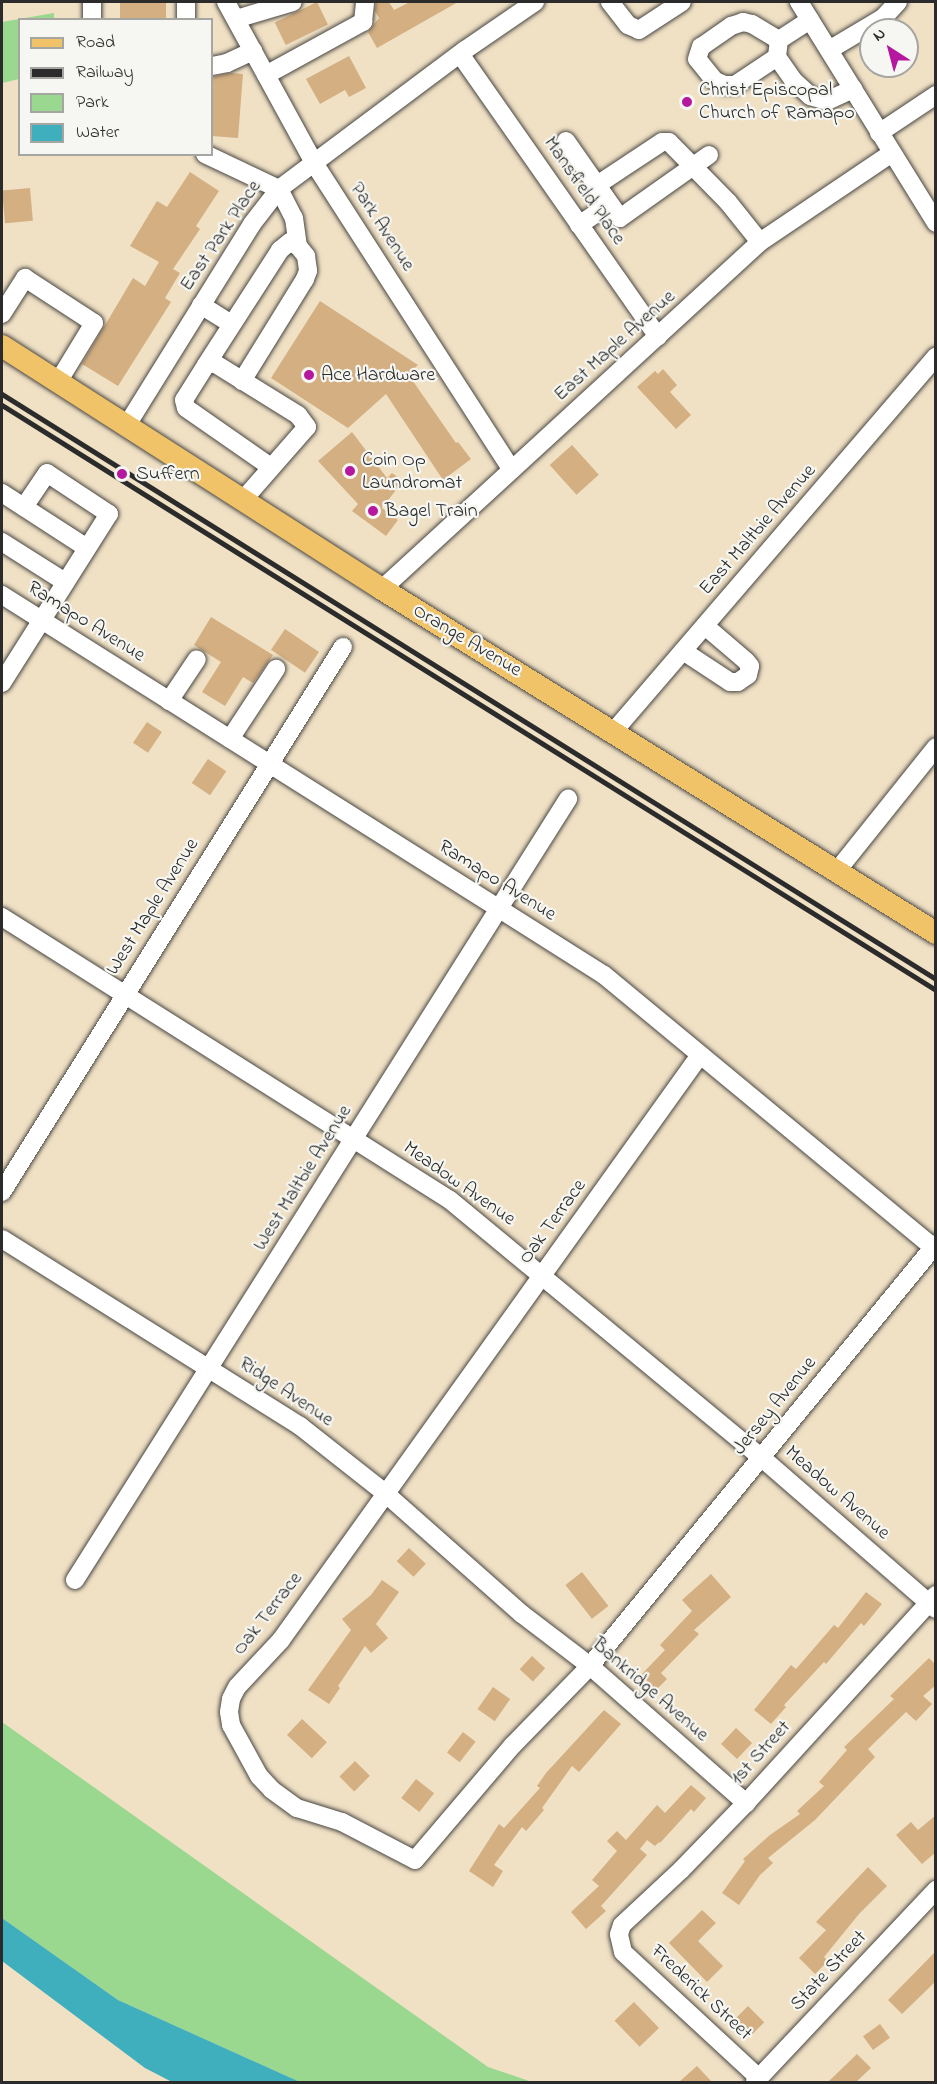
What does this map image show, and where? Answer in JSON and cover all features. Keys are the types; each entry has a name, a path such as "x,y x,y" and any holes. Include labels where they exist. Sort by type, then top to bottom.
{"main road":[{"name":"Orange Avenue","path":"2,346 382,589 936,933"}],"street":[{"path":"92,2 92,18"},
{"path":"186,2 186,18"},
{"path":"231,10 253,2"},
{"path":"231,10 292,2"},
{"path":"266,75 363,22 365,2"},
{"name":"East Park Place","path":"127,425 252,224 279,189 460,54 535,2"},
{"path":"610,2 628,24 639,30 682,2"},
{"path":"799,2 936,223"},
{"path":"829,50 883,18 898,2"},
{"name":"Park Avenue","path":"231,10 314,163 512,470"},
{"path":"810,20 778,48 793,80 810,96 827,100 853,89"},
{"path":"213,66 228,63 253,51"},
{"name":"Mansfield Place","path":"460,54 658,337"},
{"path":"879,133 936,95"},
{"path":"566,141 615,211"},
{"path":"597,185 662,142 669,142 728,202 760,242"},
{"name":"East Maple Avenue","path":"382,589 760,242 892,153"},
{"path":"579,225 615,211 709,155"},
{"path":"209,156 279,189 294,218 298,246"},
{"path":"242,381 308,271 306,256 298,246 290,242 279,250 184,400 186,408 271,467"},
{"path":"2,314 25,278 94,323 58,382"},
{"path":"201,305 232,324"},
{"name":"East Maltbie Avenue","path":"614,731 936,357"},
{"path":"206,365 214,363 298,415 307,428 243,500"},
{"path":"2,683 109,514 47,474 24,507"},
{"path":"2,493 87,548"},
{"path":"2,543 66,582"},
{"name":"Ramapo Avenue","path":"2,595 604,975 935,1248"},
{"path":"683,651 729,682 738,682 748,675 750,666 746,661 705,626"},
{"name":"West Maple Avenue","path":"2,1192 343,647"},
{"path":"169,701 197,659"},
{"path":"230,739 276,669"},
{"path":"836,872 936,747"},
{"name":"West Maltbie Avenue","path":"75,1580 568,799"},
{"name":"Meadow Avenue","path":"2,917 450,1200 543,1274 933,1602"},
{"name":"Oak Terrace","path":"648,1594 590,1666 513,1745 415,1860 342,1822 297,1808 272,1790 259,1776 231,1725 229,1712 237,1687 281,1640 700,1054"},
{"name":"Ridge Avenue","path":"2,1239 300,1426 385,1493 522,1614"},
{"name":"Jersey Avenue","path":"648,1594 935,1248"},
{"name":"1st Street","path":"619,1938 622,1925 681,1870 746,1803 933,1602"},
{"name":"Bankridge Avenue","path":"522,1614 590,1666 746,1803"},
{"name":"State Street","path":"757,2080 936,1890"},
{"name":"Frederick Street","path":"619,1938 624,1952 757,2080"}],"green space":[{"path":"54,13 54,18 25,18"},
{"path":"18,19 18,79 2,83 2,22"},
{"path":"2,1722 488,2067 532,2082 300,2082 118,2000 2,1918"}],"water":[{"path":"2,1918 118,2000 300,2082 172,2082 145,2068 2,1961"}],"building":[{"path":"120,2 166,2 166,18 120,18"},
{"path":"317,2 328,24 286,45 275,23"},
{"path":"376,2 389,2 394,10 410,2 458,2 377,48 368,32 379,18 375,11"},
{"path":"349,56 366,88 349,97 345,90 320,104 306,79"},
{"path":"231,73 243,74 238,138 213,136 213,77"},
{"path":"190,172 219,191 196,226 200,229 173,269 180,273 165,298 171,302 118,386 82,364 133,278 145,286 159,262 130,246 157,201 167,207"},
{"path":"30,188 33,221 5,223 2,190"},
{"path":"320,301 418,365 408,374 456,443 458,442 471,459 443,480 386,394 348,428 271,378"},
{"path":"663,369 677,385 670,392 691,415 676,429 637,387 655,371 658,374"},
{"path":"352,432 387,478 392,473 403,481 382,508 398,520 386,536 352,511 358,504 318,461"},
{"path":"572,445 599,475 576,495 550,465"},
{"path":"211,617 273,655 253,683 243,677 225,706 202,692 221,662 194,645"},
{"path":"285,629 319,652 305,673 271,650"},
{"path":"147,722 162,732 148,753 133,743"},
{"path":"208,759 226,771 210,795 192,783"},
{"path":"409,1548 426,1564 414,1577 397,1561"},
{"path":"582,1572 608,1606 592,1619 565,1585"},
{"path":"711,1574 731,1597 694,1630 699,1634 661,1673 667,1679 656,1690 641,1675 665,1650 660,1645 692,1611 682,1600"},
{"path":"382,1580 399,1592 376,1624 388,1638 371,1653 365,1646 338,1686 340,1688 329,1704 308,1690 351,1630 342,1619 371,1595"},
{"path":"866,1592 882,1604 864,1626 861,1623 826,1664 824,1662 784,1705 786,1707 771,1724 754,1710 791,1665 796,1669 834,1625 838,1628"},
{"path":"532,1656 545,1668 533,1681 520,1669"},
{"path":"929,1658 936,1665 936,1685 923,1696 932,1704 916,1721 906,1712 868,1749 875,1757 815,1820 768,1858 773,1863 760,1875 739,1905 722,1893 745,1861 743,1859 770,1835 800,1814 797,1811 824,1786 819,1782 847,1750 844,1747 894,1699 890,1696"},
{"path":"493,1687 510,1699 495,1721 478,1709"},
{"path":"604,1710 621,1724 579,1772 572,1766 542,1808 544,1810 526,1831 522,1827 494,1865 503,1871 493,1887 469,1871 499,1824 504,1828 540,1788 537,1786 546,1773"},
{"path":"302,1719 327,1742 312,1758 287,1735"},
{"path":"736,1728 752,1743 737,1759 721,1744"},
{"path":"463,1732 476,1742 460,1762 447,1752"},
{"path":"355,1761 370,1776 354,1791 339,1777"},
{"path":"416,1779 434,1793 419,1812 401,1798"},
{"path":"691,1785 706,1798 694,1812 691,1809 660,1843 655,1846 647,1840 640,1849 647,1855 601,1906 606,1911 586,1929 571,1912 599,1886 592,1880 617,1851 607,1841 617,1831 626,1840 657,1805 665,1813"},
{"path":"936,1815 936,1852 922,1864 896,1835 911,1822 918,1830"},
{"path":"868,1867 887,1886 859,1914 824,1957 828,1961 815,1974 799,1958 826,1930 816,1922"},
{"path":"702,1910 716,1923 698,1941 723,1966 707,1982 669,1943"},
{"path":"936,1951 936,1981 902,2014 888,2000"},
{"path":"634,2002 659,2028 640,2047 615,2021"},
{"path":"748,2006 764,2022 750,2036 734,2020"},
{"path":"880,2024 890,2038 873,2050 863,2036"},
{"path":"857,2054 871,2068 856,2082 828,2082"},
{"path":"697,2066 712,2082 679,2082"}],"railway":[{"path":"2,394 936,979"},
{"path":"2,405 936,990"}],"place":[{"name":"Christ Episcopal Church of Ramapo","path":"687,102"},
{"name":"Ace Hardware","path":"309,375"},
{"name":"Coin Op Laundromat","path":"350,471"},
{"name":"Suffern","path":"122,474"},
{"name":"Bagel Train","path":"373,511"}]}
